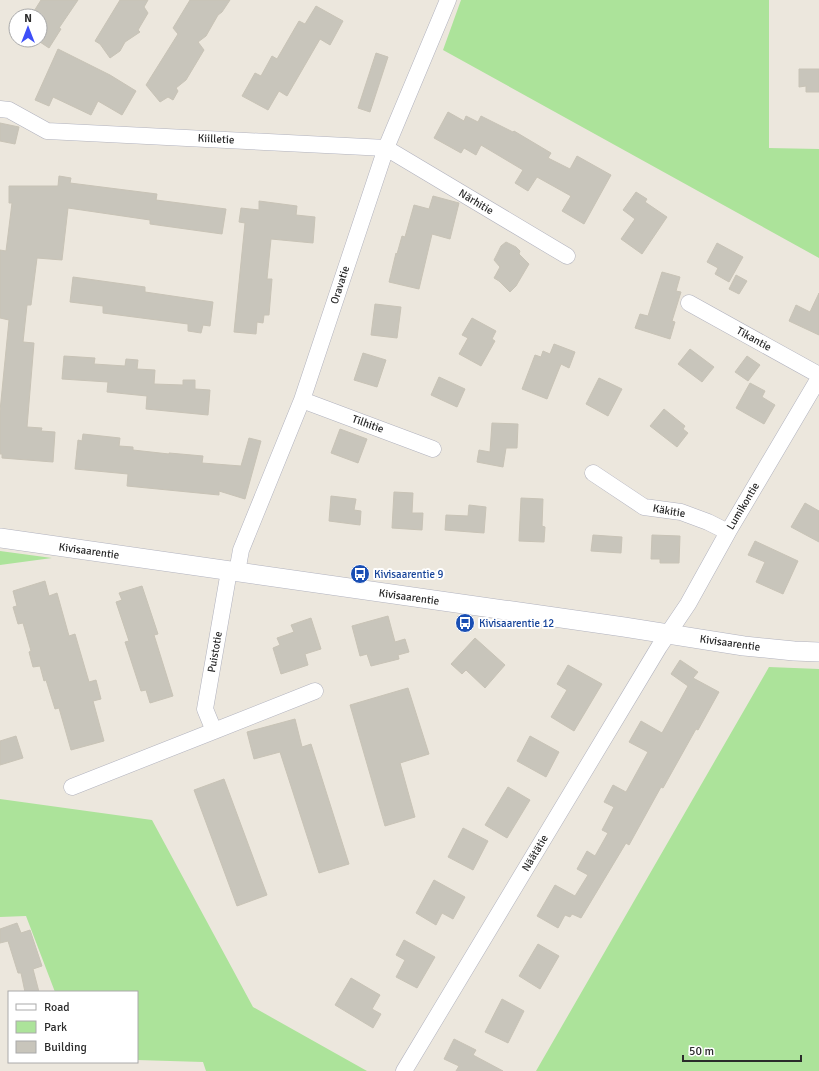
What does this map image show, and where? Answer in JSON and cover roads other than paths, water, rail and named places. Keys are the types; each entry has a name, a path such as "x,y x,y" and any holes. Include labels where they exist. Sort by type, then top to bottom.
{"street":[{"name":"Oravatie","path":"233,572 302,400 386,148 448,0"},
{"name":"Kiilletie","path":"0,109 9,110 47,130 386,148"},
{"name":"Närhitie","path":"386,148 566,256"},
{"name":"Tikantie","path":"689,303 819,376"},
{"name":"Lumikontie","path":"667,634 688,604 819,376"},
{"name":"Tilhitie","path":"302,400 433,449"},
{"name":"Käkitie","path":"593,473 644,507 681,512 708,522 728,532"},
{"name":"Kivisaarentie","path":"0,538 744,646 819,652"},
{"name":"Puistotie","path":"214,731 205,709 233,572"},
{"name":"Näätätie","path":"404,1071 667,634"},
{"path":"72,787 315,691"}],"place":[{"name":"Kivisaarentie 9","path":"360,574"},
{"name":"Kivisaarentie 12","path":"465,623"}]}
